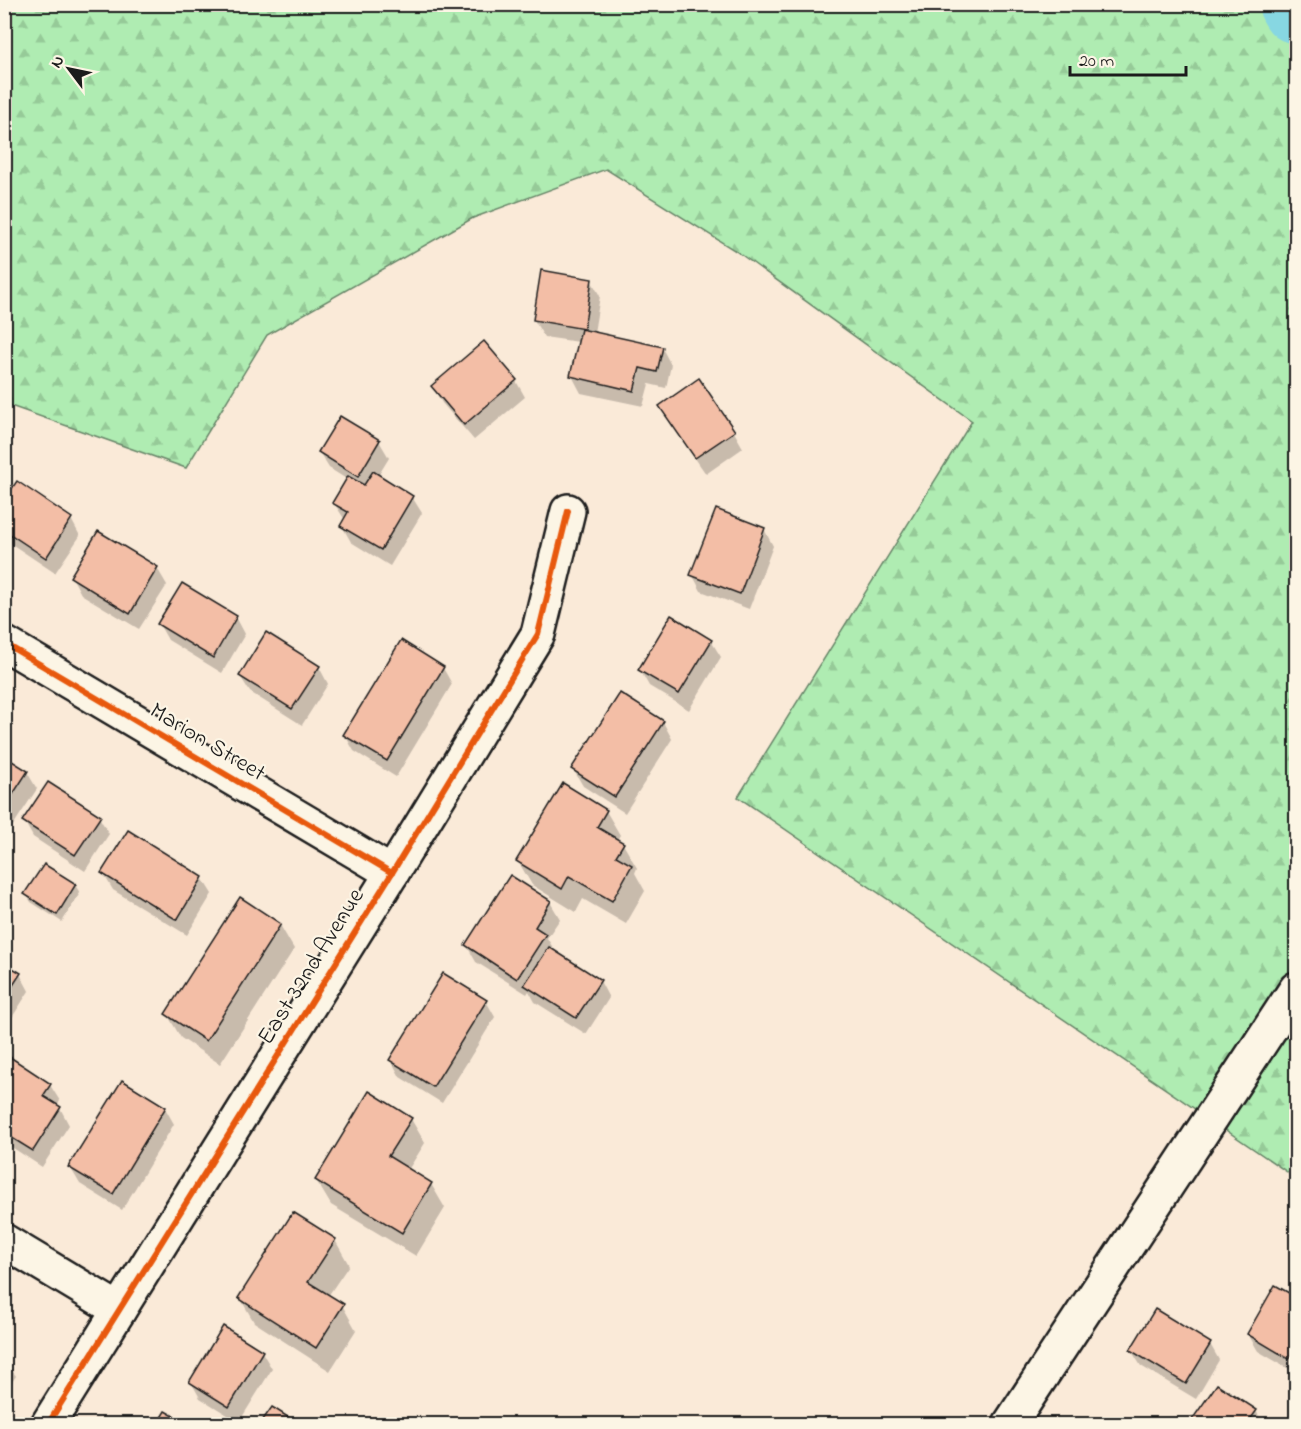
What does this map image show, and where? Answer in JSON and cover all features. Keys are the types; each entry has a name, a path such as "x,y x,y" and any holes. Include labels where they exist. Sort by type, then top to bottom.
{"street":[{"name":"East 32nd Avenue","path":"48,1425 538,634 568,511"},
{"name":"Marion Street","path":"4,644 392,873"},
{"path":"1010,1425 1296,989"},
{"path":"4,1241 119,1310"}],"green space":[{"path":"5,5 1296,5 1296,1178 738,797 972,421 739,253 606,169 473,218 267,335 186,468 5,404"}],"building":[{"path":"541,270 592,279 584,329 533,320"},
{"path":"581,329 663,347 657,372 640,368 634,391 570,376"},
{"path":"484,341 517,380 464,425 431,386"},
{"path":"699,378 735,431 695,458 659,406"},
{"path":"340,416 380,440 358,477 318,452"},
{"path":"373,471 413,496 381,550 340,526 348,512 332,503 348,476 364,485"},
{"path":"17,481 72,518 46,558 4,530 4,500"},
{"path":"716,509 765,528 740,594 690,575"},
{"path":"98,531 158,567 130,614 70,577"},
{"path":"182,583 237,616 213,658 157,624"},
{"path":"671,615 712,640 679,694 638,670"},
{"path":"266,632 320,666 292,709 239,676"},
{"path":"401,640 444,667 387,761 343,735"},
{"path":"620,693 664,721 615,797 571,769"},
{"path":"4,756 28,771 4,808"},
{"path":"48,782 101,816 75,855 22,821"},
{"path":"563,783 607,810 597,827 624,843 616,856 632,865 612,901 569,876 562,889 516,861"},
{"path":"128,830 203,877 177,920 101,873"},
{"path":"44,864 76,884 57,915 24,894"},
{"path":"510,875 551,901 535,927 546,934 517,979 465,945"},
{"path":"240,897 281,924 206,1041 165,1014"},
{"path":"549,947 601,980 576,1018 524,985"},
{"path":"4,963 21,973 4,999"},
{"path":"443,973 487,1000 433,1087 389,1060"},
{"path":"4,1053 51,1084 43,1096 61,1107 33,1151 4,1133"},
{"path":"122,1080 166,1107 113,1194 68,1167"},
{"path":"369,1091 412,1118 388,1156 432,1183 402,1233 315,1180"},
{"path":"293,1212 336,1239 308,1282 344,1304 316,1348 238,1298"},
{"path":"1275,1285 1296,1297 1296,1346 1289,1359 1247,1334"},
{"path":"1155,1309 1211,1343 1186,1384 1130,1350"},
{"path":"223,1326 263,1351 229,1407 189,1382"},
{"path":"1217,1384 1257,1410 1247,1424 1189,1424"},
{"path":"272,1407 299,1424 260,1424"},
{"path":"165,1411 188,1424 157,1424"},
{"path":"1121,1419 1130,1424 1117,1424"}],"waterway":[{"path":"1293,4 1296,9"}],"cycle path":[{"path":"48,1424 392,873 538,634 568,511"},
{"path":"4,643 392,873"}]}
